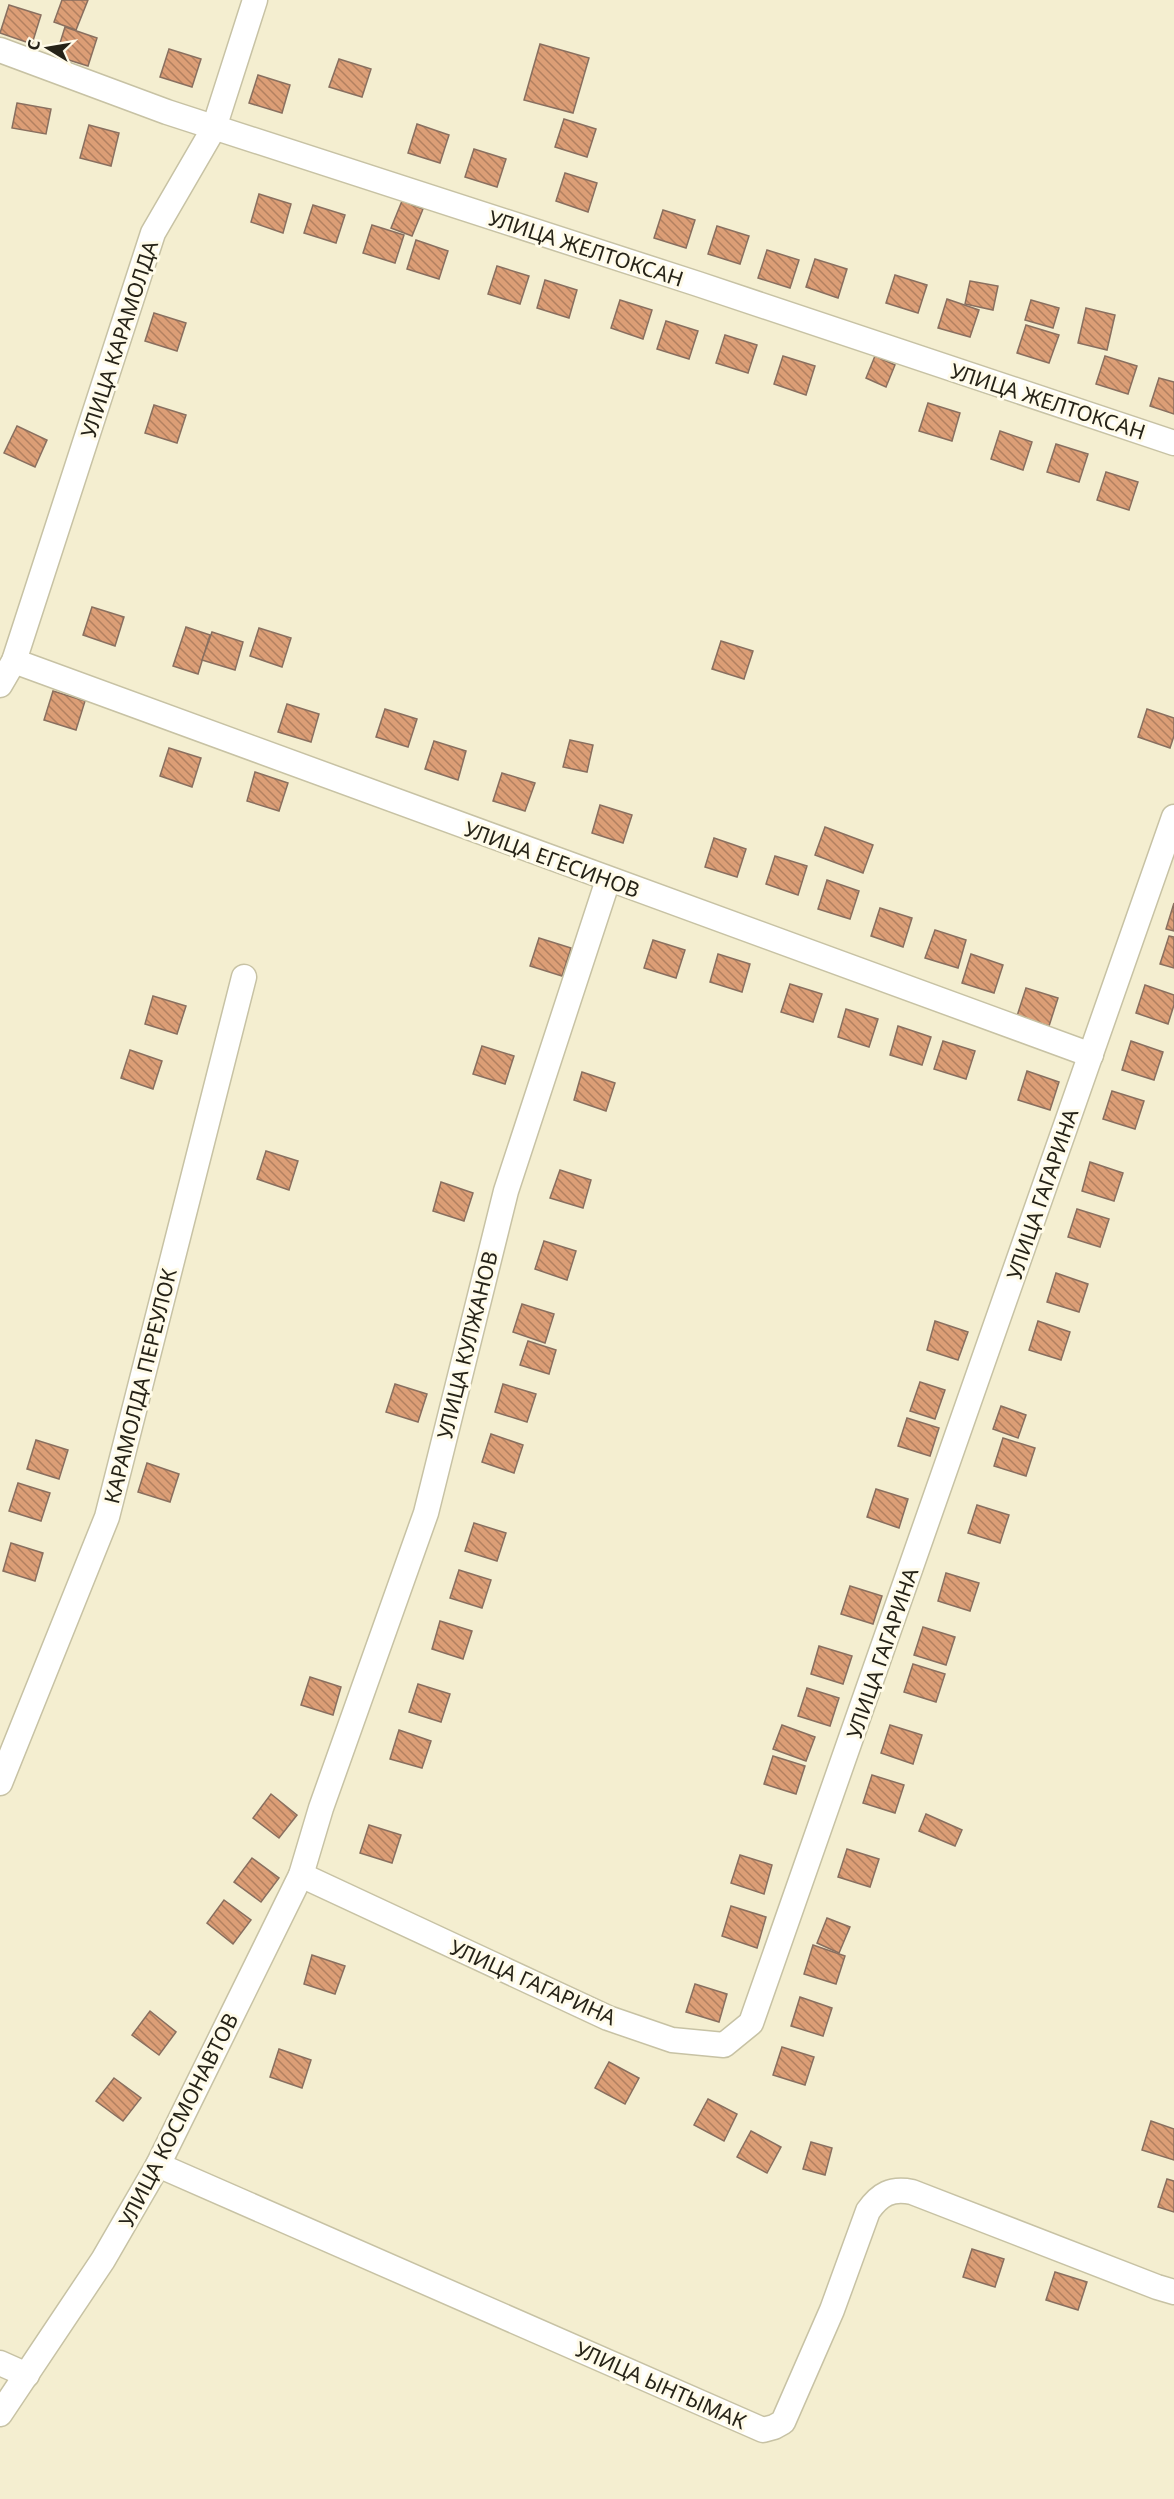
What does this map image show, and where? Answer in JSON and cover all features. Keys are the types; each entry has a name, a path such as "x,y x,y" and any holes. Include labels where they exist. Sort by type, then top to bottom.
{"street":[{"name":"УЛИЦА КАРАМОЛДА","path":"0,685 14,661 153,233 214,128 255,0"},
{"name":"УЛИЦА ЖЕЛТОКСАН","path":"0,50 214,128 1174,443"},
{"name":"УЛИЦА ЕГЕСИНОВ","path":"14,661 1091,1055"},
{"name":"УЛИЦА ГАГАРИНА","path":"301,1875 608,2018 672,2040 724,2045 751,2023 1174,817"},
{"name":"УЛИЦА КУЛЖАНОВ","path":"321,1808 426,1513 506,1191 608,880"},
{"name":"КАРАМОЛДА ПЕРЕУЛОК","path":"0,1783 108,1516 244,977"},
{"name":"УЛИЦА КОСМОНАВТОВ","path":"0,2414 104,2260 158,2165 301,1875 321,1808"},
{"name":"УЛИЦА ЫНТЫМАК","path":"158,2165 763,2430 783,2422 832,2310 868,2211 876,2199 886,2193 898,2190 912,2192 1174,2292"},
{"path":"0,2363 27,2375"}],"building":[{"path":"62,0 88,0 76,30 54,22"},
{"path":"9,5 41,15 32,44 0,33"},
{"path":"65,27 97,38 88,66 56,56"},
{"path":"540,44 589,58 573,113 524,100"},
{"path":"169,49 201,59 192,87 160,77"},
{"path":"339,59 371,69 362,97 329,87"},
{"path":"258,75 290,85 282,113 249,103"},
{"path":"17,103 51,109 46,134 12,128"},
{"path":"564,119 596,129 587,157 555,147"},
{"path":"417,124 449,135 440,163 408,153"},
{"path":"89,125 119,133 111,166 80,158"},
{"path":"474,149 506,159 497,187 465,177"},
{"path":"565,173 597,183 588,212 556,201"},
{"path":"259,194 291,204 283,233 251,222"},
{"path":"402,201 423,209 412,236 391,228"},
{"path":"313,205 345,215 336,243 304,233"},
{"path":"663,210 695,220 686,248 654,238"},
{"path":"372,225 404,235 395,263 363,253"},
{"path":"717,226 749,236 740,264 708,254"},
{"path":"416,240 448,251 439,279 407,269"},
{"path":"767,250 799,260 790,288 758,278"},
{"path":"815,259 847,269 838,298 806,287"},
{"path":"497,266 529,276 520,304 488,294"},
{"path":"895,275 927,285 918,313 886,303"},
{"path":"545,280 577,290 569,318 537,308"},
{"path":"970,281 998,286 993,310 965,304"},
{"path":"947,299 979,310 970,337 938,328"},
{"path":"620,300 652,310 643,339 611,328"},
{"path":"1031,300 1059,308 1053,328 1025,320"},
{"path":"1086,308 1115,315 1107,350 1078,343"},
{"path":"154,313 186,323 177,351 145,341"},
{"path":"666,321 698,331 689,359 657,349"},
{"path":"1026,325 1059,335 1049,363 1017,353"},
{"path":"725,335 757,345 748,373 716,363"},
{"path":"783,356 815,366 806,395 774,384"},
{"path":"875,356 895,365 886,387 866,378"},
{"path":"1105,356 1137,366 1128,394 1096,384"},
{"path":"1159,378 1174,382 1174,414 1150,406"},
{"path":"928,403 960,413 952,441 919,431"},
{"path":"154,405 186,415 177,443 145,433"},
{"path":"17,426 47,440 35,467 4,453"},
{"path":"1000,431 1032,442 1023,470 991,459"},
{"path":"1056,444 1088,454 1079,482 1047,472"},
{"path":"1106,472 1138,482 1129,510 1097,500"},
{"path":"92,607 124,617 115,646 83,635"},
{"path":"186,627 210,635 198,674 173,666"},
{"path":"259,628 291,638 282,667 250,656"},
{"path":"212,632 243,642 235,670 202,660"},
{"path":"721,641 753,651 744,679 712,669"},
{"path":"53,691 85,701 76,730 44,720"},
{"path":"287,704 319,714 311,742 278,732"},
{"path":"385,709 417,719 408,747 376,737"},
{"path":"1147,709 1174,718 1174,736 1170,748 1138,737"},
{"path":"570,740 593,745 587,772 563,767"},
{"path":"434,741 466,751 458,780 425,769"},
{"path":"169,748 201,758 192,787 160,776"},
{"path":"255,772 288,783 279,811 247,801"},
{"path":"502,773 535,783 525,811 493,801"},
{"path":"600,805 632,815 623,843 592,833"},
{"path":"825,827 873,845 863,873 815,855"},
{"path":"714,838 746,849 737,877 705,867"},
{"path":"775,856 807,866 798,895 766,884"},
{"path":"827,880 859,891 850,919 818,909"},
{"path":"1174,903 1174,931 1166,929"},
{"path":"880,908 912,918 903,947 871,936"},
{"path":"935,930 966,940 958,968 925,958"},
{"path":"1169,936 1174,937 1174,968 1160,964"},
{"path":"539,938 571,948 562,976 530,966"},
{"path":"653,940 685,950 676,978 644,968"},
{"path":"718,954 750,964 742,992 710,982"},
{"path":"971,954 1003,965 994,993 962,983"},
{"path":"790,984 822,994 813,1022 781,1012"},
{"path":"1145,985 1174,995 1174,1005 1168,1024 1136,1013"},
{"path":"1026,988 1058,998 1049,1026 1017,1016"},
{"path":"153,996 186,1006 177,1034 145,1024"},
{"path":"846,1009 878,1019 869,1047 838,1037"},
{"path":"898,1026 931,1037 922,1065 890,1055"},
{"path":"943,1041 975,1051 966,1079 934,1069"},
{"path":"1131,1041 1163,1052 1154,1080 1122,1070"},
{"path":"482,1046 514,1056 505,1084 473,1074"},
{"path":"130,1050 162,1061 153,1089 121,1078"},
{"path":"1027,1071 1059,1082 1050,1110 1018,1100"},
{"path":"582,1072 615,1083 606,1111 574,1100"},
{"path":"1112,1091 1144,1101 1135,1129 1103,1119"},
{"path":"266,1151 298,1161 289,1190 257,1179"},
{"path":"1090,1162 1123,1173 1114,1201 1082,1191"},
{"path":"560,1170 591,1180 583,1208 550,1198"},
{"path":"441,1182 473,1193 464,1221 433,1211"},
{"path":"1077,1209 1109,1219 1100,1247 1068,1237"},
{"path":"544,1241 576,1251 567,1280 535,1269"},
{"path":"1056,1273 1088,1284 1079,1312 1047,1302"},
{"path":"522,1304 554,1314 545,1343 513,1332"},
{"path":"935,1321 968,1332 958,1360 927,1350"},
{"path":"1038,1321 1070,1332 1061,1360 1029,1350"},
{"path":"528,1341 556,1350 549,1374 520,1365"},
{"path":"920,1382 945,1390 935,1419 910,1411"},
{"path":"395,1384 427,1394 418,1422 386,1412"},
{"path":"503,1384 536,1394 527,1422 495,1412"},
{"path":"1001,1406 1026,1415 1018,1438 993,1429"},
{"path":"907,1418 939,1428 930,1456 898,1446"},
{"path":"491,1434 523,1445 514,1473 482,1462"},
{"path":"1003,1438 1035,1448 1026,1476 994,1466"},
{"path":"36,1440 68,1450 59,1479 27,1469"},
{"path":"147,1463 179,1474 170,1502 138,1492"},
{"path":"18,1483 50,1493 41,1521 9,1511"},
{"path":"876,1489 908,1499 899,1528 867,1517"},
{"path":"977,1505 1009,1515 1000,1543 968,1533"},
{"path":"474,1523 506,1533 497,1561 465,1551"},
{"path":"11,1543 43,1553 35,1581 3,1571"},
{"path":"459,1570 491,1580 482,1608 450,1598"},
{"path":"946,1573 979,1583 970,1611 938,1601"},
{"path":"850,1586 882,1596 873,1624 841,1614"},
{"path":"440,1621 472,1631 463,1659 432,1649"},
{"path":"923,1627 955,1637 946,1665 914,1655"},
{"path":"819,1646 852,1656 843,1684 811,1674"},
{"path":"913,1664 945,1674 936,1702 904,1692"},
{"path":"310,1677 341,1687 333,1715 301,1705"},
{"path":"418,1684 450,1694 441,1722 409,1712"},
{"path":"807,1688 839,1698 830,1726 798,1716"},
{"path":"782,1725 815,1737 806,1761 773,1749"},
{"path":"890,1725 922,1735 913,1764 881,1753"},
{"path":"399,1730 431,1741 422,1768 390,1759"},
{"path":"773,1756 805,1766 796,1794 764,1784"},
{"path":"872,1775 904,1785 895,1813 863,1803"},
{"path":"271,1794 297,1815 279,1838 253,1818"},
{"path":"926,1814 962,1830 955,1846 919,1831"},
{"path":"369,1825 401,1835 392,1863 360,1853"},
{"path":"847,1849 879,1859 870,1887 838,1877"},
{"path":"740,1855 772,1865 764,1894 731,1883"},
{"path":"252,1858 279,1878 261,1902 234,1882"},
{"path":"224,1900 251,1920 233,1944 207,1923"},
{"path":"731,1906 766,1917 757,1948 722,1936"},
{"path":"827,1918 850,1927 839,1953 817,1943"},
{"path":"813,1945 845,1956 836,1984 804,1974"},
{"path":"312,1955 345,1966 335,1994 304,1984"},
{"path":"695,1984 727,1994 719,2022 686,2012"},
{"path":"800,1997 832,2008 823,2036 791,2026"},
{"path":"150,2011 176,2032 159,2055 132,2035"},
{"path":"782,2047 814,2057 805,2085 773,2075"},
{"path":"279,2049 311,2060 302,2088 270,2077"},
{"path":"609,2062 639,2078 625,2104 595,2088"},
{"path":"114,2078 141,2098 123,2121 96,2101"},
{"path":"708,2099 737,2114 724,2141 694,2125"},
{"path":"1151,2121 1174,2129 1174,2160 1142,2150"},
{"path":"751,2131 781,2147 767,2173 737,2157"},
{"path":"811,2142 832,2148 825,2175 803,2169"},
{"path":"1167,2179 1174,2181 1174,2212 1158,2207"},
{"path":"972,2249 1004,2259 995,2287 963,2277"},
{"path":"1055,2272 1087,2282 1078,2310 1046,2300"}]}
